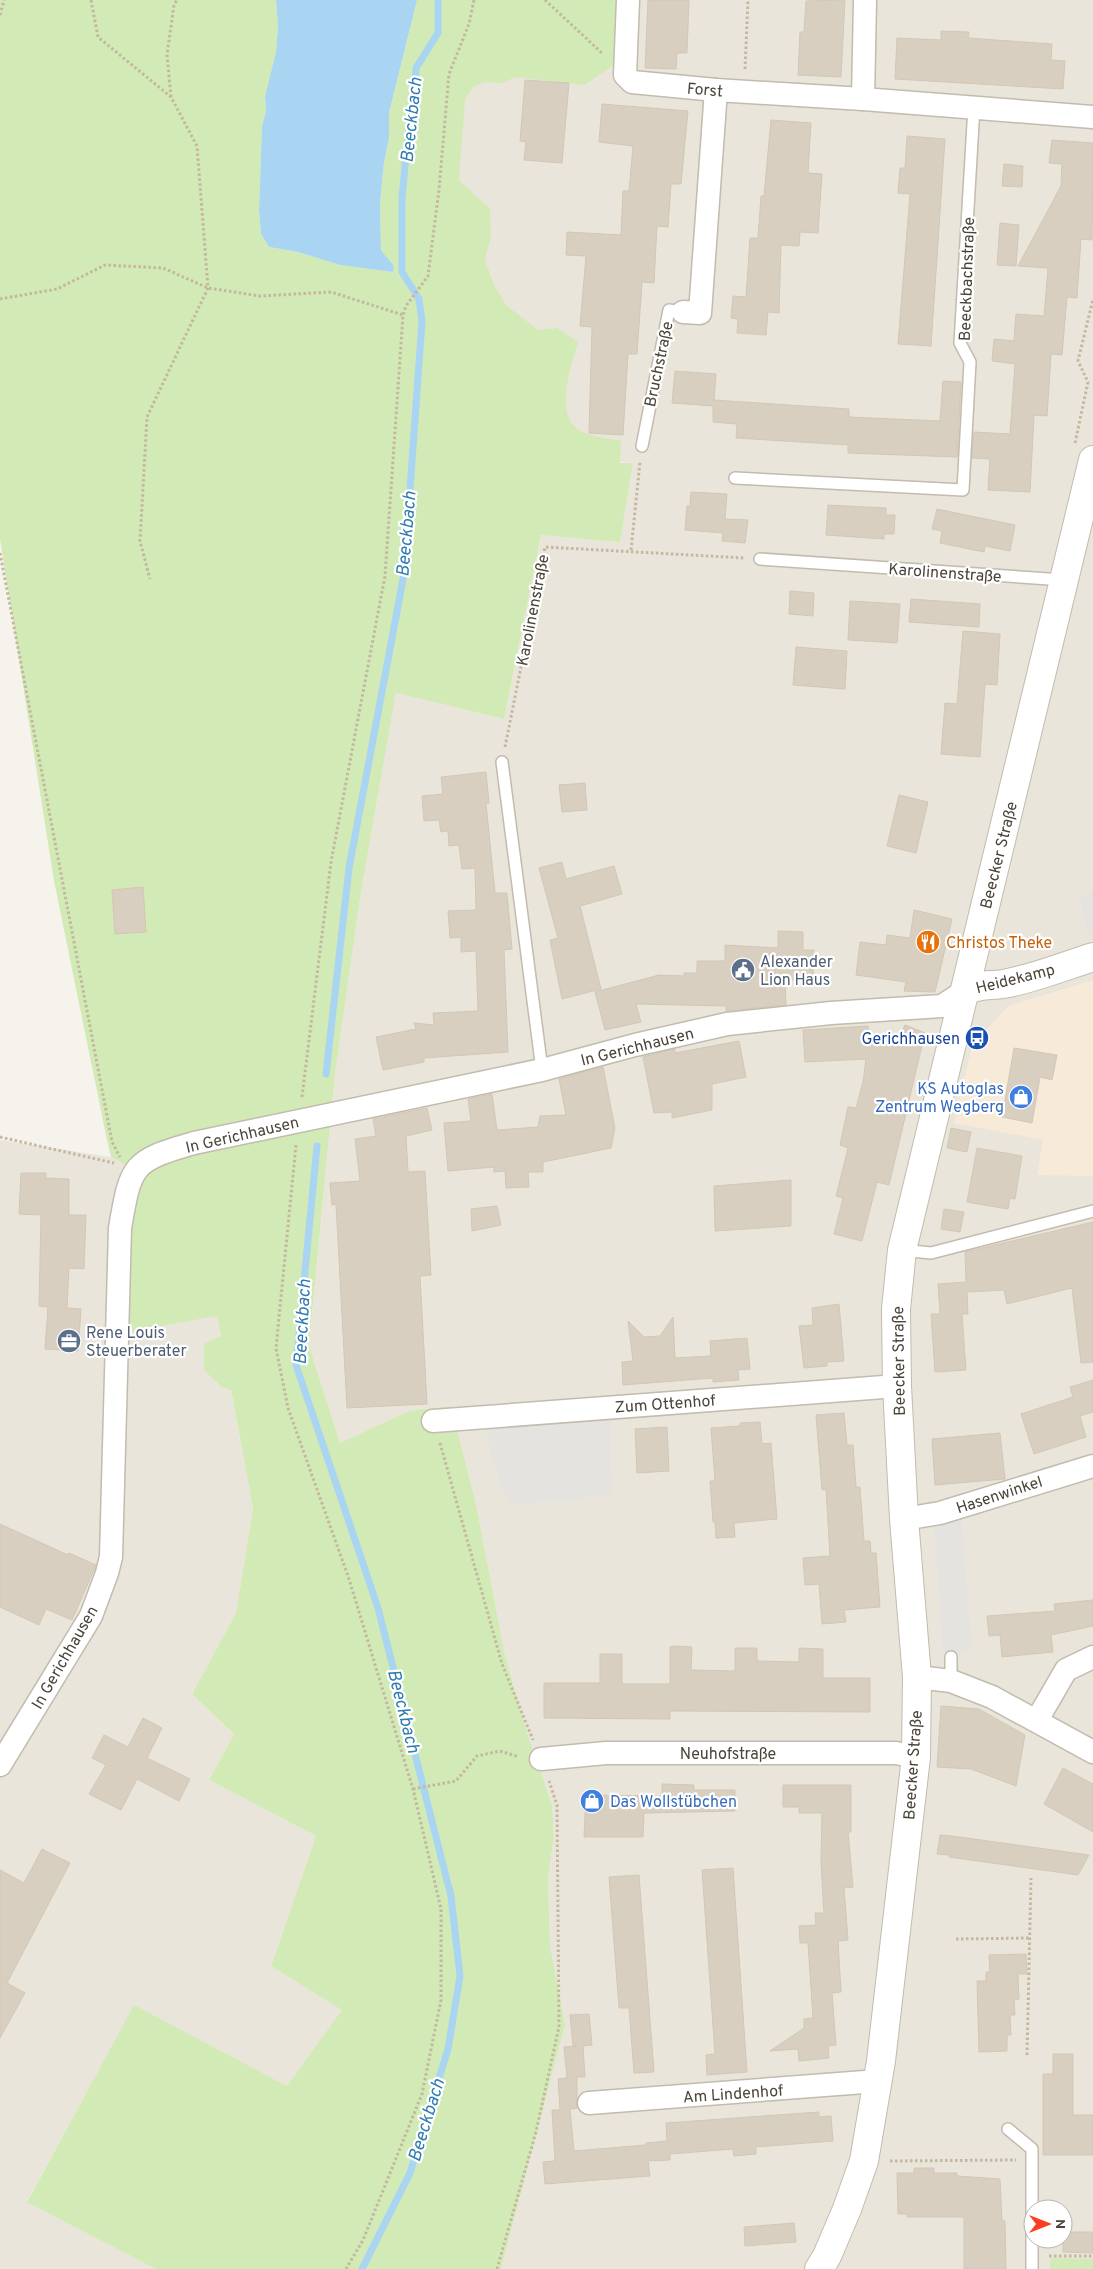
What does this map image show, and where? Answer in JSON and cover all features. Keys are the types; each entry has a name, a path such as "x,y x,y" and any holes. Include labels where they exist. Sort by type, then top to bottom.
{"street":[{"path":"625,75 628,0"},
{"path":"863,99 865,0"},
{"name":"Forst","path":"625,75 632,82 716,90 863,99 1093,117"},
{"name":"Bruchstraße","path":"683,312 700,313 716,90"},
{"name":"Beecker Straße","path":"819,2269 827,2256 847,2209 864,2161 878,2081 916,1756 918,1676 904,1519 898,1386 896,1309 902,1250 1064,580 1086,523 1084,452"},
{"name":"Heidekamp","path":"965,991 975,986 1002,984 1093,957"},
{"name":"In Gerichhausen","path":"0,1765 91,1616 108,1573 111,1557 120,1228 134,1172 140,1164 149,1158 171,1150 542,1070 635,1045 727,1024 831,1013 942,1006 965,991"},
{"name":"Zum Ottenhof","path":"433,1421 898,1386"},
{"name":"Hasenwinkel","path":"904,1519 940,1519 1093,1466"},
{"path":"1037,1720 1066,1670 1093,1658"},
{"path":"918,1676 950,1681 992,1697 1093,1752"},
{"name":"Neuhofstraße","path":"541,1759 625,1753 896,1753 916,1756"},
{"name":"Am Lindenhof","path":"588,2103 878,2081"}],"lane":[{"name":"Beeckbachstraße","path":"735,478 963,490 970,362 960,343 974,107"},
{"name":"Bruchstraße","path":"642,446 669,310 683,312"},
{"name":"Karolinenstraße","path":"760,559 1064,580"},
{"path":"502,762 542,1070"},
{"path":"902,1250 931,1253 1093,1211"},
{"path":"950,1681 951,1657"},
{"path":"1008,2129 1032,2149 1032,2269"}],"path":[{"path":"0,14 4,0"},
{"path":"91,0 98,37 171,98 197,146 208,288 147,417 140,541 150,579"},
{"path":"171,98 167,55 174,5 177,0"},
{"path":"346,2269 363,2240 422,2094 441,2000 441,1909 412,1789 349,1579 288,1408 276,1348 292,1169 332,862 384,576 403,315 406,306 428,276 440,190 449,74 469,24 474,0"},
{"path":"544,0 625,75"},
{"path":"744,92 748,0"},
{"path":"0,299 57,289 105,266 163,268 208,288 260,296 331,292 403,315"},
{"path":"1084,452 1088,382 1078,361 1093,299"},
{"path":"631,550 642,446"},
{"name":"Karolinenstraße","path":"502,762 545,547 631,550 760,559"},
{"path":"0,553 112,1142 116,1151 134,1172"},
{"path":"0,1137 113,1163 134,1172"},
{"path":"433,1421 502,1664 541,1759 557,1805 559,2027 536,2132 497,2269"},
{"path":"412,1789 456,1781 477,1756 500,1751 525,1759 541,1759"},
{"path":"1027,2055 1031,1878"},
{"path":"956,1939 1030,1938"},
{"path":"864,2161 1032,2160"},
{"path":"1032,2256 1093,2256"}],"shaded area":[{"path":"445,0 1093,0 1093,2269 501,2269 565,2025 550,1945 548,1878 554,1837 552,1804 528,1736 504,1651 477,1509 409,1411 340,1443 309,1347 335,1074 361,892 396,693 504,719 541,535 620,541 633,463 415,450"},
{"path":"1093,892 1093,939 1090,940 1079,897"},
{"path":"1093,980 1093,1176 1037,1175 1043,1140 954,1123 972,1046 1008,1006"},
{"path":"0,1140 111,1157 146,1175 217,1316 253,1509 236,1613 192,1694 234,1734 209,1780 316,1836 271,1966 343,2010 287,2086 134,2006 27,2201 156,2269 0,2269"},
{"path":"610,1407 611,1494 555,1502 512,1504 502,1488 490,1452 486,1417"},
{"path":"961,1514 972,1646 955,1658 943,1652 934,1527"}],"green space":[{"path":"0,0 276,0 278,27 276,53 265,97 266,111 262,126 259,211 261,234 269,247 298,252 340,265 393,272 394,266 381,250 380,203 384,162 389,138 389,113 417,0 618,0 618,62 585,85 516,77 501,83 484,82 473,87 465,100 459,180 490,209 491,236 485,260 494,285 506,305 538,330 557,328 578,342 567,386 566,399 570,420 581,431 598,437 621,441 620,463 633,463 620,542 541,535 504,719 396,693 361,892 335,1074 309,1346 340,1443 409,1411 451,1406 477,1509 504,1651 528,1736 552,1804 554,1837 548,1878 550,1945 565,2025 501,2269 156,2269 27,2202 134,2005 287,2086 342,2010 271,1966 316,1836 209,1780 234,1734 192,1694 236,1613 253,1509 231,1390 222,1387 204,1370 204,1344 221,1336 217,1316 126,1332 132,1200 145,1175 111,1157 107,1140 54,881 0,539"},
{"path":"1050,2258 1093,2259 1093,2269 1050,2269"}],"water":[{"path":"276,0 417,0 389,113 389,138 384,162 380,203 381,250 394,266 393,272 340,265 298,252 269,247 261,234 259,211 262,126 266,111 265,97 276,52 278,27"}],"building":[{"path":"648,0 689,0 687,53 677,53 676,69 645,68"},
{"path":"845,0 841,77 798,75 800,32 804,32 806,1"},
{"path":"941,31 969,32 968,38 1052,44 1051,60 1065,61 1063,89 895,79 897,38 941,40"},
{"path":"525,80 569,83 562,163 524,160 526,142 520,141"},
{"path":"602,104 688,111 681,184 671,184 668,227 657,226 654,283 642,282 637,354 628,354 623,435 589,433 592,327 580,326 586,256 566,255 567,232 621,235 623,191 629,191 633,146 599,142"},
{"path":"771,120 811,123 808,173 822,174 818,233 800,232 799,246 781,245 779,313 768,312 766,335 737,333 738,319 731,318 733,296 746,297 750,238 758,238 761,196 764,196"},
{"path":"907,136 945,139 931,346 898,344 910,194 898,193 900,168 905,168"},
{"path":"1052,140 1093,143 1092,240 1081,239 1077,298 1067,297 1062,355 1051,354 1047,416 1034,415 1030,492 988,490 990,459 972,458 974,432 1010,434 1015,364 992,361 994,339 1014,341 1016,314 1044,316 1048,268 1018,266 1061,186 1062,164 1049,163"},
{"path":"1004,164 1023,166 1022,187 1002,186"},
{"path":"1000,223 1019,225 1016,266 997,265"},
{"path":"675,371 716,374 714,400 849,409 849,417 940,421 943,381 961,382 957,457 848,453 848,445 736,438 737,424 713,422 713,406 672,403"},
{"path":"691,492 727,494 725,519 748,520 745,543 722,541 723,533 685,530 687,506 690,506"},
{"path":"828,505 886,508 886,515 895,515 894,534 884,534 884,539 826,535"},
{"path":"937,509 1015,525 1010,551 985,546 984,552 940,543 942,531 932,529"},
{"path":"790,591 814,593 813,616 789,614"},
{"path":"911,599 980,604 979,627 909,622"},
{"path":"850,601 900,604 897,643 848,640"},
{"path":"963,631 1000,634 997,685 985,684 980,757 941,754 945,703 957,704"},
{"path":"796,647 847,651 845,689 793,685"},
{"path":"486,772 489,803 486,803 495,893 507,893 512,949 504,950 508,1052 424,1058 424,1062 383,1070 376,1037 416,1029 414,1023 434,1025 433,1013 478,1011 476,951 461,952 461,937 450,938 448,911 476,910 475,868 462,869 459,845 449,846 448,831 441,832 439,820 424,821 422,796 443,794 441,777"},
{"path":"585,783 587,810 562,812 559,785"},
{"path":"899,795 928,802 916,853 887,846"},
{"path":"562,862 566,879 614,866 622,894 580,906 601,989 562,999 550,940 558,938 539,868"},
{"path":"143,887 146,932 115,934 112,890"},
{"path":"914,910 952,919 935,992 904,991 906,982 856,975 860,942 886,945 887,935 910,938"},
{"path":"778,931 803,932 803,950 814,950 813,980 785,980 786,1005 726,1011 726,1006 636,1004 641,1022 605,1030 595,992 659,975 684,976 684,973 697,973 697,961 725,961 725,945 778,948"},
{"path":"905,1025 925,1033 889,1185 877,1182 862,1241 834,1234 843,1198 836,1196 848,1148 840,1145 848,1107 856,1108 863,1082 866,1059 805,1062 803,1030 868,1026 869,1040 897,1045"},
{"path":"739,1041 746,1077 712,1084 712,1110 672,1118 672,1112 654,1113 643,1057 675,1049 675,1053"},
{"name":"KS Autoglas Zentrum Wegberg","path":"1014,1048 1057,1055 1052,1080 1040,1077 1032,1123 1002,1117"},
{"path":"603,1067 615,1128 611,1148 543,1162 543,1172 528,1172 529,1187 506,1188 505,1171 494,1172 494,1167 448,1171 444,1123 471,1121 468,1099 492,1094 497,1130 538,1127 540,1116 566,1115 559,1079"},
{"path":"427,1108 432,1130 406,1136 408,1172 425,1171 431,1275 420,1276 427,1404 347,1408 336,1204 332,1205 330,1183 360,1181 355,1139 376,1136 373,1119"},
{"path":"951,1128 971,1132 967,1152 947,1148"},
{"path":"977,1148 1022,1156 1015,1199 1010,1198 1008,1209 967,1202"},
{"path":"21,1173 46,1173 46,1178 69,1179 69,1215 86,1215 84,1269 69,1268 67,1308 81,1309 78,1351 45,1349 48,1307 39,1306 41,1215 19,1214"},
{"path":"791,1180 791,1226 715,1231 714,1186"},
{"path":"497,1206 501,1225 472,1231 471,1209"},
{"path":"944,1209 964,1212 960,1232 941,1229"},
{"path":"1093,1222 1093,1362 1081,1363 1072,1288 1007,1304 1004,1290 967,1292 968,1314 962,1314 966,1370 935,1372 931,1314 940,1314 938,1284 966,1282 965,1252"},
{"path":"839,1304 844,1361 827,1362 827,1366 804,1368 799,1326 813,1325 812,1308"},
{"path":"673,1317 675,1358 711,1356 710,1341 747,1338 750,1369 738,1370 739,1380 713,1382 713,1378 623,1385 622,1362 633,1361 628,1321 644,1337 660,1336"},
{"path":"1093,1380 1093,1412 1080,1416 1086,1437 1034,1454 1021,1414 1073,1397 1070,1387"},
{"path":"844,1413 847,1445 853,1445 856,1487 860,1487 864,1541 870,1541 871,1553 876,1553 880,1607 844,1610 846,1622 822,1624 819,1584 805,1585 803,1558 830,1556 826,1489 822,1490 816,1415"},
{"path":"760,1422 762,1444 771,1443 777,1519 734,1523 735,1537 716,1538 710,1481 715,1481 711,1428 740,1426 740,1423"},
{"path":"667,1427 669,1471 637,1473 635,1429"},
{"path":"1000,1433 1005,1479 935,1485 932,1439"},
{"path":"0,1524 68,1555 69,1553 96,1565 72,1620 46,1609 39,1625 0,1607"},
{"path":"1093,1600 1093,1626 1051,1635 1053,1652 1002,1657 1000,1635 989,1636 987,1616 1055,1611 1054,1604"},
{"path":"670,1647 692,1647 691,1670 735,1671 735,1648 757,1648 757,1661 799,1662 799,1648 823,1649 823,1678 870,1678 870,1712 670,1711 670,1719 544,1718 544,1683 600,1683 600,1654 622,1654 622,1684 670,1684"},
{"path":"941,1706 979,1709 1025,1735 1016,1786 971,1769 937,1767"},
{"path":"143,1718 162,1728 147,1758 190,1779 179,1801 137,1779 121,1810 89,1794 106,1765 92,1758 104,1735 128,1747"},
{"path":"1063,1768 1093,1784 1093,1832 1044,1804"},
{"path":"662,1784 694,1785 694,1790 735,1790 735,1811 644,1813 643,1837 584,1837 586,1795 662,1796"},
{"path":"783,1785 851,1785 851,1832 848,1832 853,1887 844,1888 848,1940 838,1941 841,1992 832,1993 836,2045 828,2046 829,2058 799,2061 798,2049 770,2051 804,2028 804,2019 813,2018 808,1943 800,1943 799,1926 816,1925 815,1913 824,1913 821,1862 822,1813 799,1813 799,1807 783,1807"},
{"path":"940,1835 1089,1855 1078,1875 937,1854"},
{"path":"42,1849 70,1863 7,1983 25,1993 0,2038 0,1870 24,1883"},
{"path":"733,1868 747,2072 707,2075 706,2055 715,2054 702,1870"},
{"path":"639,1875 654,2072 634,2073 629,2008 619,2008 609,1877"},
{"path":"1026,1954 1027,1974 1018,1974 1019,1999 1014,2000 1015,2015 1010,2015 1011,2035 1007,2035 1007,2051 979,2052 977,1981 986,1981 986,1972 990,1972 989,1955"},
{"path":"589,2014 592,2045 583,2046 585,2077 577,2077 577,2108 570,2109 574,2151 646,2145 646,2143 667,2141 666,2123 819,2112 819,2117 831,2116 833,2141 756,2147 756,2154 734,2156 733,2149 670,2154 670,2160 648,2161 650,2176 545,2184 543,2162 555,2161 552,2110 560,2110 558,2079 567,2078 564,2047 577,2046 573,2046 570,2015"},
{"path":"1053,2054 1073,2054 1073,2115 1093,2115 1093,2155 1043,2155 1043,2074 1053,2074"},
{"path":"914,2168 934,2168 934,2173 957,2173 957,2176 1000,2179 1002,2221 1005,2221 1006,2269 964,2269 964,2217 907,2217 907,2214 898,2214 897,2173 914,2173"},
{"path":"794,2223 796,2242 745,2246 744,2227"},
{"path":"1073,2232 1093,2232 1093,2253 1063,2252 1063,2249 1073,2249"}],"waterway":[{"name":"Beeckbach","path":"326,1074 349,868 404,574 422,321 419,299 402,272 402,198 408,134 413,114 416,68 438,33 438,0"},
{"name":"Beeckbach","path":"317,1146 296,1365 378,1608 451,1896 460,1976 448,2049 410,2173 362,2269"}],"place":[{"name":"Christos Theke","path":"928,942"},
{"name":"Alexander Lion Haus","path":"743,970"},
{"name":"Gerichhausen","path":"977,1038"},
{"name":"KS Autoglas Zentrum Wegberg","path":"1021,1097"},
{"name":"Rene Louis Steuerberater","path":"69,1341"},
{"name":"Das Wollstübchen","path":"592,1801"}]}
